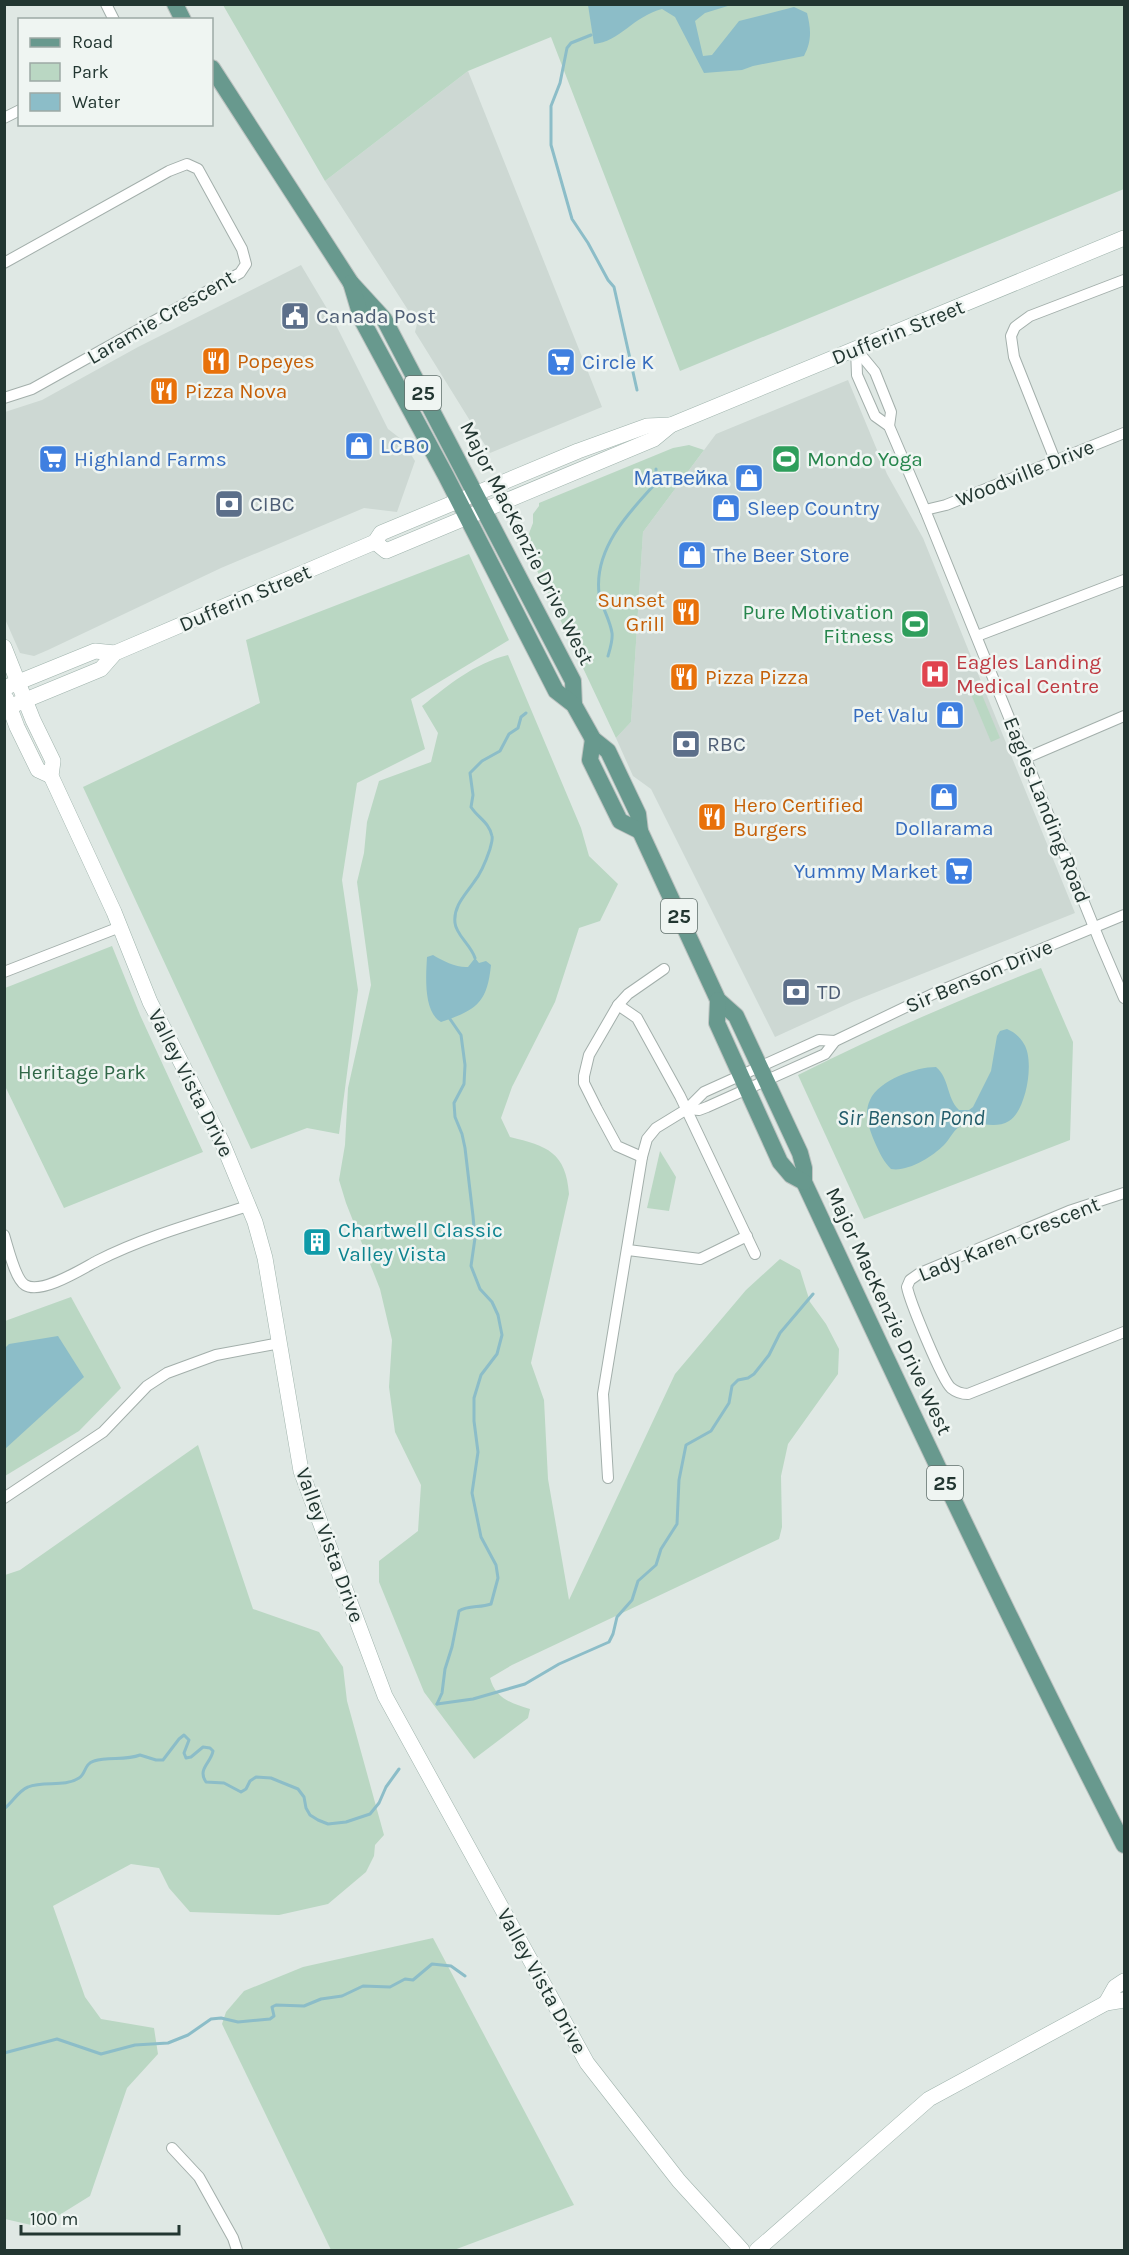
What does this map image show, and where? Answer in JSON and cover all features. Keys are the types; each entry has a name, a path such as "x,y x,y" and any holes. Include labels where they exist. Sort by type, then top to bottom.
{"main road":[{"path":"175,4 182,18"},
{"name":"Major MacKenzie Drive West","path":"213,70 351,283 384,319 573,681 574,705"},
{"name":"Major MacKenzie Drive West","path":"351,283 362,320 468,518 556,691 574,705 593,739 608,751 638,814 640,831 718,1000 736,1016 800,1154 804,1168 804,1182 966,1526 1125,1845"},
{"name":"Major MacKenzie Drive West","path":"718,1000 717,1023 780,1162 791,1175 804,1182"}],"street":[{"path":"106,4 113,18"},
{"path":"4,118 18,111"},
{"name":"Laramie Crescent","path":"4,263 169,171 187,164 198,170 242,249 246,264 240,273 71,368 32,389 4,398"},
{"name":"Dufferin Street","path":"6,703 26,700 101,669 115,653 375,542 381,533 476,493 578,451 647,426 670,425 1125,238"},
{"path":"1055,460 1014,357 1011,336 1015,327 1030,316 1125,280"},
{"name":"Eagles Landing Road","path":"856,349 857,375 876,416 889,426 977,636 1094,928 1125,998"},
{"name":"Eagles Landing Road","path":"856,349 874,372 891,412 889,426"},
{"name":"Dufferin Street","path":"375,542 386,551 654,440 670,425"},
{"name":"Woodville Drive","path":"925,510 946,505 1125,433"},
{"path":"977,636 1125,580"},
{"name":"Valley Vista Drive","path":"4,647 53,761 51,776 120,927 156,1014 222,1142 248,1206 265,1258 301,1471 385,1696 587,2063 680,2181 742,2250"},
{"name":"Dufferin Street","path":"4,688 95,651 115,653"},
{"name":"Valley Vista Drive","path":"6,703 38,770 51,776"},
{"path":"1026,758 1125,716"},
{"name":"Sir Benson Drive","path":"763,1075 825,1054 835,1041 937,992 1125,915"},
{"path":"4,972 120,927"},
{"path":"642,1156 617,1146 584,1083 587,1059 618,1005 628,994 664,969"},
{"path":"618,1005 637,1018 687,1109 755,1254"},
{"name":"Sir Benson Drive","path":"763,1075 819,1040 835,1041"},
{"path":"687,1109 699,1110 763,1075"},
{"path":"608,1478 603,1394 642,1156 647,1140 656,1128 687,1109 704,1092 745,1083"},
{"name":"Lady Karen Crescent","path":"1125,1193 1069,1211 920,1273 910,1280 907,1287 916,1314 950,1387 960,1393 968,1394 1125,1332"},
{"path":"4,1235 18,1277 27,1287 35,1288 67,1277 125,1248 248,1206"},
{"path":"628,1250 700,1259 747,1236"},
{"path":"4,1498 104,1432 147,1386 166,1373 216,1355 280,1342"},
{"path":"1106,2003 1115,1987 1125,1981"},
{"path":"757,2250 929,2099 1106,2003 1125,2000"},
{"path":"172,2148 199,2177 233,2238 237,2250"}],"shaded area":[{"path":"468,71 602,407 490,453 415,332 417,324 325,181"},
{"path":"301,265 332,317 388,429 410,446 407,448 415,461 397,512 364,508 221,568 34,656 20,653 5,619 5,412 42,400 138,347"},
{"path":"848,380 887,474 923,538 1075,913 854,1001 775,1037 651,789 633,776 616,738 631,722 643,532 716,434"}],"green space":[{"path":"223,5 1124,5 1124,189 680,371 551,37 468,71 325,181"},
{"path":"689,445 704,450 643,532 631,722 616,738 534,564 536,560 528,536 533,523 533,514 539,503 673,448"},
{"path":"469,554 509,640 411,699 425,749 357,783 342,880 358,990 339,1134 307,1128 251,1149 83,787 260,703 246,640"},
{"path":"508,655 581,828 589,856 618,884 600,921 579,928 555,1002 512,1087 501,1118 510,1137 544,1148 559,1160 564,1169 569,1194 531,1363 544,1400 548,1479 569,1600 675,1374 746,1290 780,1259 800,1270 810,1302 826,1324 839,1349 838,1374 788,1444 781,1476 782,1527 779,1539 512,1665 490,1678 496,1691 505,1699 530,1709 528,1718 474,1759 424,1692 379,1582 379,1561 418,1531 421,1485 395,1432 389,1387 392,1340 380,1289 339,1180 345,1145 348,1088 371,985 357,882 364,853 367,822 379,781 431,762 438,733 422,706 473,669"},
{"path":"977,683 1000,738 991,742 968,687"},
{"name":"Heritage Park","path":"112,946 140,1015 203,1152 64,1208 5,1086 5,988"},
{"path":"1041,968 1073,1042 1070,1140 864,1219 798,1075 918,1018"},
{"path":"660,1151 676,1177 669,1211 647,1208"},
{"path":"71,1297 121,1388 79,1431 5,1476 5,1321"},
{"path":"198,1445 253,1609 319,1632 343,1667 347,1701 384,1835 375,1845 374,1856 366,1872 328,1904 279,1915 190,1912 169,1888 159,1868 131,1864 53,1906 85,1997 101,2019 154,2028 158,2054 127,2088 90,2196 40,2227 5,2219 5,1575 20,1570"},
{"path":"433,1938 574,2205 454,2250 331,2250 222,2024 226,2012 244,1991 303,1967"}],"water":[{"path":"588,5 731,5 705,13 695,21 703,56 712,55 739,21 794,7 807,13 810,40 804,56 742,70 704,73 675,17 662,9 643,17 611,39 594,44"},
{"path":"433,955 459,966 468,967 475,958 479,963 486,961 491,965 486,989 477,1004 463,1014 441,1022 435,1017 428,1002 427,957"},
{"name":"Sir Benson Pond","path":"1007,1029 1022,1041 1029,1062 1024,1097 1015,1116 1003,1124 971,1124 959,1127 944,1145 926,1159 905,1168 891,1169 879,1152 868,1122 868,1105 875,1093 881,1086 899,1076 919,1069 936,1067 944,1077 955,1105 959,1110 969,1110 973,1107 991,1071 997,1036 1000,1031"},
{"path":"58,1336 84,1377 5,1449 5,1348 9,1344"}],"waterway":[{"path":"591,35 571,43 567,48 560,83 551,106 551,145 572,219 614,287 637,390"},
{"path":"608,656 612,636 599,593 602,561 607,547 624,519 656,483 656,469"},
{"path":"475,958 458,932 455,917 461,901 484,866 492,838 491,831 471,807 473,795 470,773 482,761 500,751 509,734 518,728 521,717 526,713"},
{"path":"437,1704 442,1693 445,1669 459,1611 491,1604 498,1578 496,1565 481,1537 472,1493 478,1452 474,1398 481,1375 497,1354 502,1335 498,1315 492,1302 480,1289 471,1266 475,1238 473,1216 465,1148 455,1117 454,1103 464,1084 465,1065 461,1035 450,1019"},
{"path":"437,1704 473,1699 525,1684 559,1664 609,1642 617,1617 632,1600 638,1581 656,1565 661,1549 677,1524 679,1480 686,1445 711,1431 729,1403 732,1386 738,1380 754,1374 769,1355 780,1333 813,1294"},
{"path":"4,1809 24,1789 34,1785 73,1781 81,1776 88,1764 94,1761 140,1755 163,1760 184,1735 189,1740 184,1753 186,1758 191,1757 203,1747 213,1751 203,1773 206,1782 224,1783 241,1792 256,1777 271,1778 298,1789 304,1797 310,1815 328,1824 346,1822 370,1814 399,1769"},
{"path":"4,2053 57,2039 101,2054 135,2045 168,2043 188,2035 211,2019 221,2018 238,2022 270,2019 274,2016 272,2007 276,2005 304,2006 321,1999 342,1996 363,1986 390,1987 405,1979 413,1980 432,1964 451,1966 465,1976"}],"place":[{"name":"Canada Post","path":"295,316"},
{"name":"Popeyes","path":"216,361"},
{"name":"Circle K","path":"561,362"},
{"name":"Pizza Nova","path":"164,391"},
{"name":"LCBO","path":"359,446"},
{"name":"Highland Farms","path":"53,459"},
{"name":"Mondo Yoga","path":"786,459"},
{"name":"Матвейка","path":"749,478"},
{"name":"CIBC","path":"229,504"},
{"name":"Sleep Country","path":"726,508"},
{"name":"The Beer Store","path":"692,555"},
{"name":"Sunset Grill","path":"686,612"},
{"name":"Pure Motivation Fitness","path":"915,624"},
{"name":"Eagles Landing Medical Centre","path":"935,674"},
{"name":"Pizza Pizza","path":"684,677"},
{"name":"Pet Valu","path":"950,715"},
{"name":"RBC","path":"686,744"},
{"name":"Dollarama","path":"944,797"},
{"name":"Hero Certified Burgers","path":"712,817"},
{"name":"Yummy Market","path":"959,871"},
{"name":"TD","path":"796,992"},
{"name":"Chartwell Classic Valley Vista","path":"317,1242"}]}
